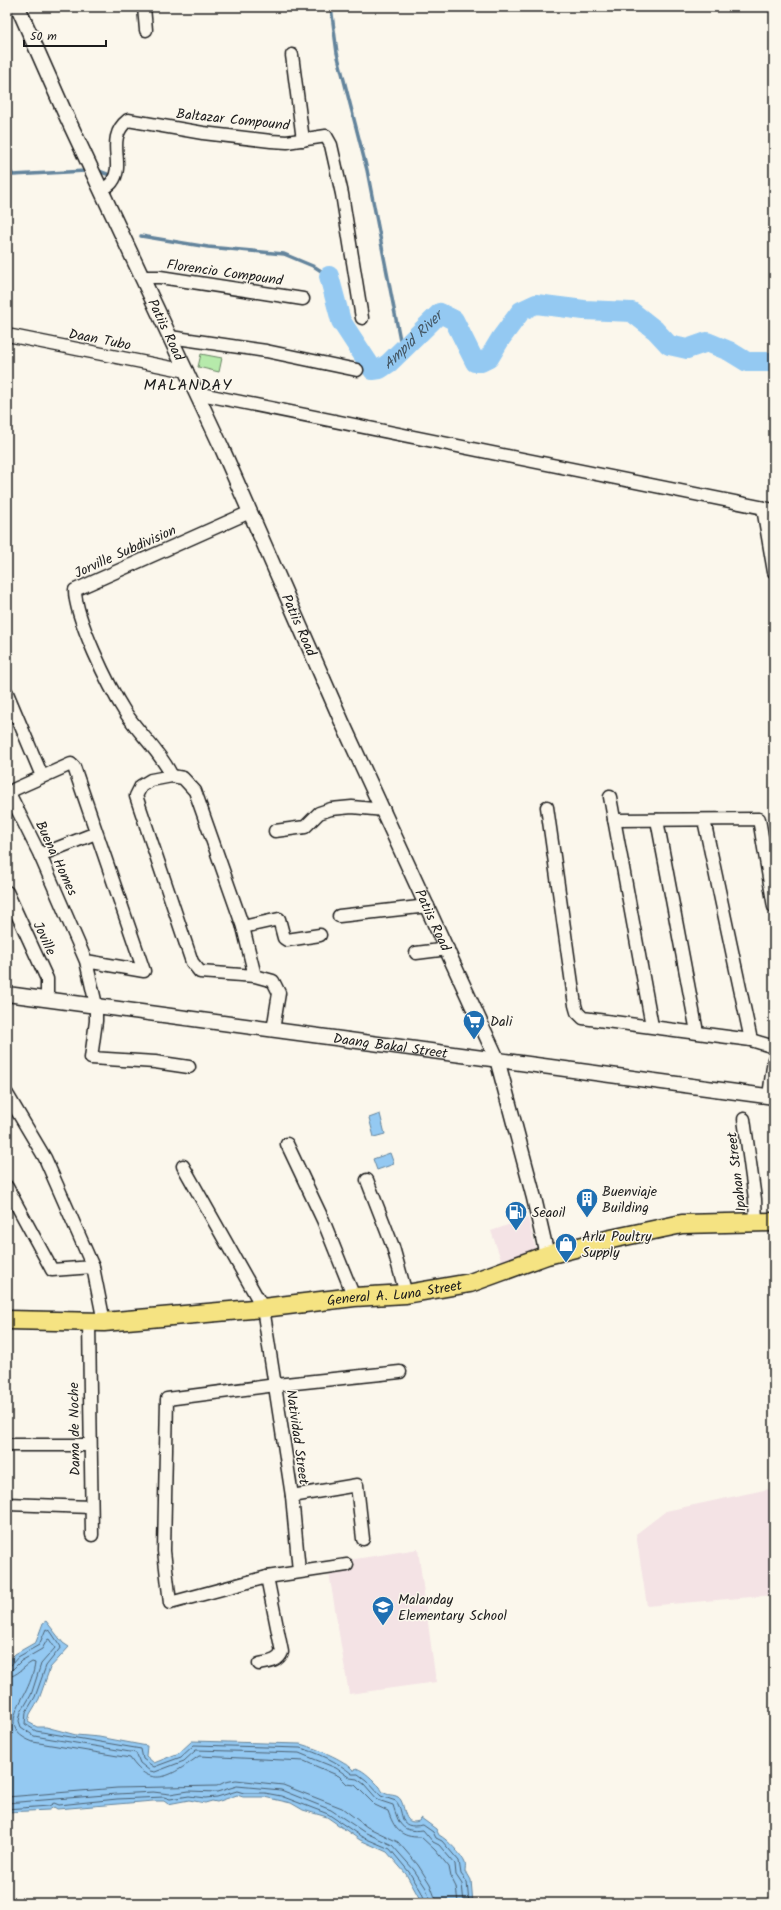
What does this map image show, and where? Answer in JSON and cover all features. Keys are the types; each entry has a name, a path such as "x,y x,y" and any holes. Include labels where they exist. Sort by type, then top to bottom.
{"main road":[{"name":"General A. Luna Street","path":"8,1317 97,1322 263,1308 354,1297 406,1294 470,1283 547,1256 611,1239 682,1224 774,1222"}],"street":[{"name":"Patiis Road","path":"18,7 64,111 187,371 342,722 448,949 497,1059 534,1198 547,1256"},
{"path":"144,7 146,30"},
{"path":"292,55 303,140"},
{"name":"Baltazar Compound","path":"102,190 112,183 116,175 116,137 128,120 203,133 271,141 287,142 325,136 331,145 342,194 362,318"},
{"name":"Florencio Compound","path":"143,277 168,278 302,299"},
{"name":"Daan Tubo","path":"7,335 187,371"},
{"path":"170,337 266,352 357,370"},
{"path":"196,393 769,509 774,572"},
{"name":"Jorville Subdivision","path":"172,776 155,748 125,712 109,682 78,612 75,590 250,512"},
{"path":"7,693 42,776"},
{"name":"Buena Homes","path":"96,833 74,767 71,764 42,776 11,792 11,797 40,855 86,961 96,1005 96,1021 91,1058 155,1062 189,1067"},
{"path":"255,976 243,927 195,790 183,778 172,776 151,780 141,786 136,796 192,962 200,972 255,976 273,981 279,993 273,1030"},
{"path":"610,797 652,1026"},
{"path":"275,831 306,827 319,813 331,809 352,807 384,810"},
{"path":"547,807 577,1012 583,1018 751,1040 774,1047"},
{"path":"614,820 759,819 774,907"},
{"path":"657,820 697,1032"},
{"path":"704,820 751,1040"},
{"path":"40,855 96,833 144,972 86,961"},
{"name":"Joville","path":"8,895 47,979 47,999"},
{"path":"339,916 428,906"},
{"path":"243,927 279,919 284,938 287,940 320,935"},
{"path":"416,953 448,949"},
{"name":"Daang Bakal Street","path":"7,994 771,1097"},
{"path":"771,1097 774,1059"},
{"name":"Dama de Noche","path":"7,1094 45,1158 93,1267 97,1322 89,1445 92,1535"},
{"name":"Ipahan Street","path":"744,1119 755,1199 756,1222"},
{"path":"287,1144 322,1220 354,1297"},
{"name":"Natividad Street","path":"183,1166 263,1308 292,1496 299,1571"},
{"path":"367,1180 393,1247 406,1294"},
{"path":"7,1187 52,1270 93,1267"},
{"path":"347,1565 267,1577 170,1603 164,1551 167,1399 276,1385 400,1372"},
{"path":"7,1444 89,1445"},
{"path":"292,1496 357,1485 363,1539"},
{"path":"7,1504 91,1507"},
{"path":"259,1664 273,1662 280,1657 282,1652 267,1577"}],"shaded area":[{"path":"528,1218 537,1255 503,1265 491,1231"},
{"path":"774,1488 774,1595 647,1606 636,1534 666,1511"},
{"name":"Malanday Elementary School","path":"418,1549 436,1682 349,1694 329,1573 349,1560"}],"green space":[{"path":"201,354 222,358 219,372 198,367"}],"water":[{"path":"380,1114 385,1134 374,1137 369,1118"},
{"path":"390,1153 394,1164 377,1170 373,1159"},
{"path":"46,1621 63,1643 69,1647 50,1668 39,1699 30,1714 28,1722 37,1727 46,1727 76,1735 99,1737 147,1746 146,1756 154,1763 179,1753 192,1741 300,1744 321,1751 343,1762 353,1770 356,1768 363,1771 380,1787 383,1792 398,1797 403,1804 405,1814 409,1821 419,1821 421,1818 436,1829 439,1835 458,1852 465,1864 465,1873 467,1873 471,1880 473,1903 422,1903 406,1874 387,1852 360,1840 327,1817 303,1810 291,1803 264,1797 243,1797 237,1795 217,1802 212,1801 205,1803 189,1800 168,1804 164,1801 153,1801 57,1809 54,1807 49,1810 7,1812 7,1663 15,1654 36,1642 43,1623"}],"waterway":[{"path":"331,7 337,53 367,170 402,350"},
{"path":"7,167 13,175 85,171 84,169"},
{"path":"99,171 107,174"},
{"name":"Ampid River","path":"141,236 208,247 284,254 315,267 329,276"},
{"name":"Ampid River","path":"329,276 341,321 373,370 380,369 389,363 440,313 454,320 475,362 481,362 489,358 501,338 521,311 536,304 584,310 632,312 655,330 669,345 687,349 707,342 729,351 747,362 774,362"}],"place":[{"name":"Dali","path":"474,1040"},
{"name":"Buenviaje Building","path":"587,1218"},
{"name":"Seaoil","path":"516,1232"},
{"name":"Arlu Poultry Supply","path":"566,1264"},
{"name":"Malanday Elementary School","path":"383,1626"}],"district":[{"name":"MALANDAY","path":"188,384"}]}
